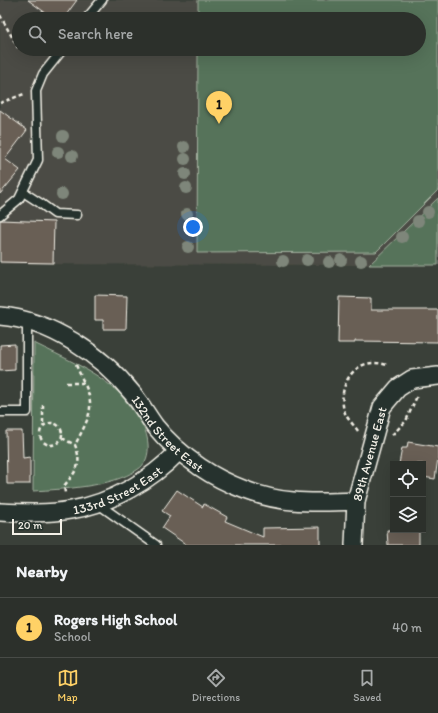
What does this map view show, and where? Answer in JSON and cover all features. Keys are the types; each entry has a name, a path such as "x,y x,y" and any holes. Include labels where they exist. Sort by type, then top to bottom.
{"street":[{"name":"132nd Street East","path":"0,316 27,322 64,336 92,353 114,372 133,393 156,427 180,451 200,468 223,480 245,490 292,501 356,501"},
{"name":"89th Avenue East","path":"354,545 356,501 382,407 398,388 412,379 438,376"},
{"name":"133rd Street East","path":"0,512 33,513 70,510 97,504 120,495 148,478 180,451"}],"lane":[{"path":"92,12 102,0"},
{"path":"0,215 19,199 38,160 36,91 43,74 57,56"},
{"path":"23,192 55,214 77,215"},
{"path":"0,412 27,412 27,322"},
{"path":"97,504 156,545"}],"path":[{"path":"0,15 12,37"},
{"path":"0,103 28,92 36,91"},
{"path":"360,436 359,431 346,414 342,403 344,389 348,378 355,370 365,364 376,362 387,365"},
{"path":"65,493 64,486 78,466 79,459 75,445 84,427 91,404 89,393 84,382 66,383"},
{"path":"43,405 43,426 40,433 41,437 46,443 53,445 62,438 61,428 56,423 49,423 43,426"},
{"path":"62,438 75,445"}],"shaded area":[{"path":"0,0 438,0 438,198 369,265 0,264"}],"green space":[{"path":"198,0 438,0 438,190 376,252 197,253 198,56 426,56 426,12 198,12"},
{"path":"438,198 438,265 369,265"},
{"path":"34,343 66,358 97,376 123,397 141,423 146,434 148,448 147,455 145,462 140,468 126,476 101,484 33,491"}],"building":[{"path":"28,0 77,0 68,12 44,12"},
{"path":"0,110 27,130 5,159 20,170 0,194"},
{"path":"0,220 54,222 53,263 0,262"},
{"path":"95,295 127,296 126,329 103,329 103,320 95,320"},
{"path":"339,297 371,298 371,310 438,310 438,342 355,341 355,343 338,343"},
{"path":"15,344 15,370 0,371 0,345"},
{"path":"6,431 22,431 23,458 30,457 30,484 7,484"},
{"path":"408,442 438,447 435,479 426,478 426,461 400,461 402,448 407,448"},
{"path":"177,490 203,507 204,504 227,517 225,521 263,537 263,528 320,527 320,545 187,545 162,528 170,516 162,511"},
{"path":"387,530 390,530 390,533 419,533 419,545 388,545"}],"place":[{"name":"Rogers High School","path":"219,124"}]}
